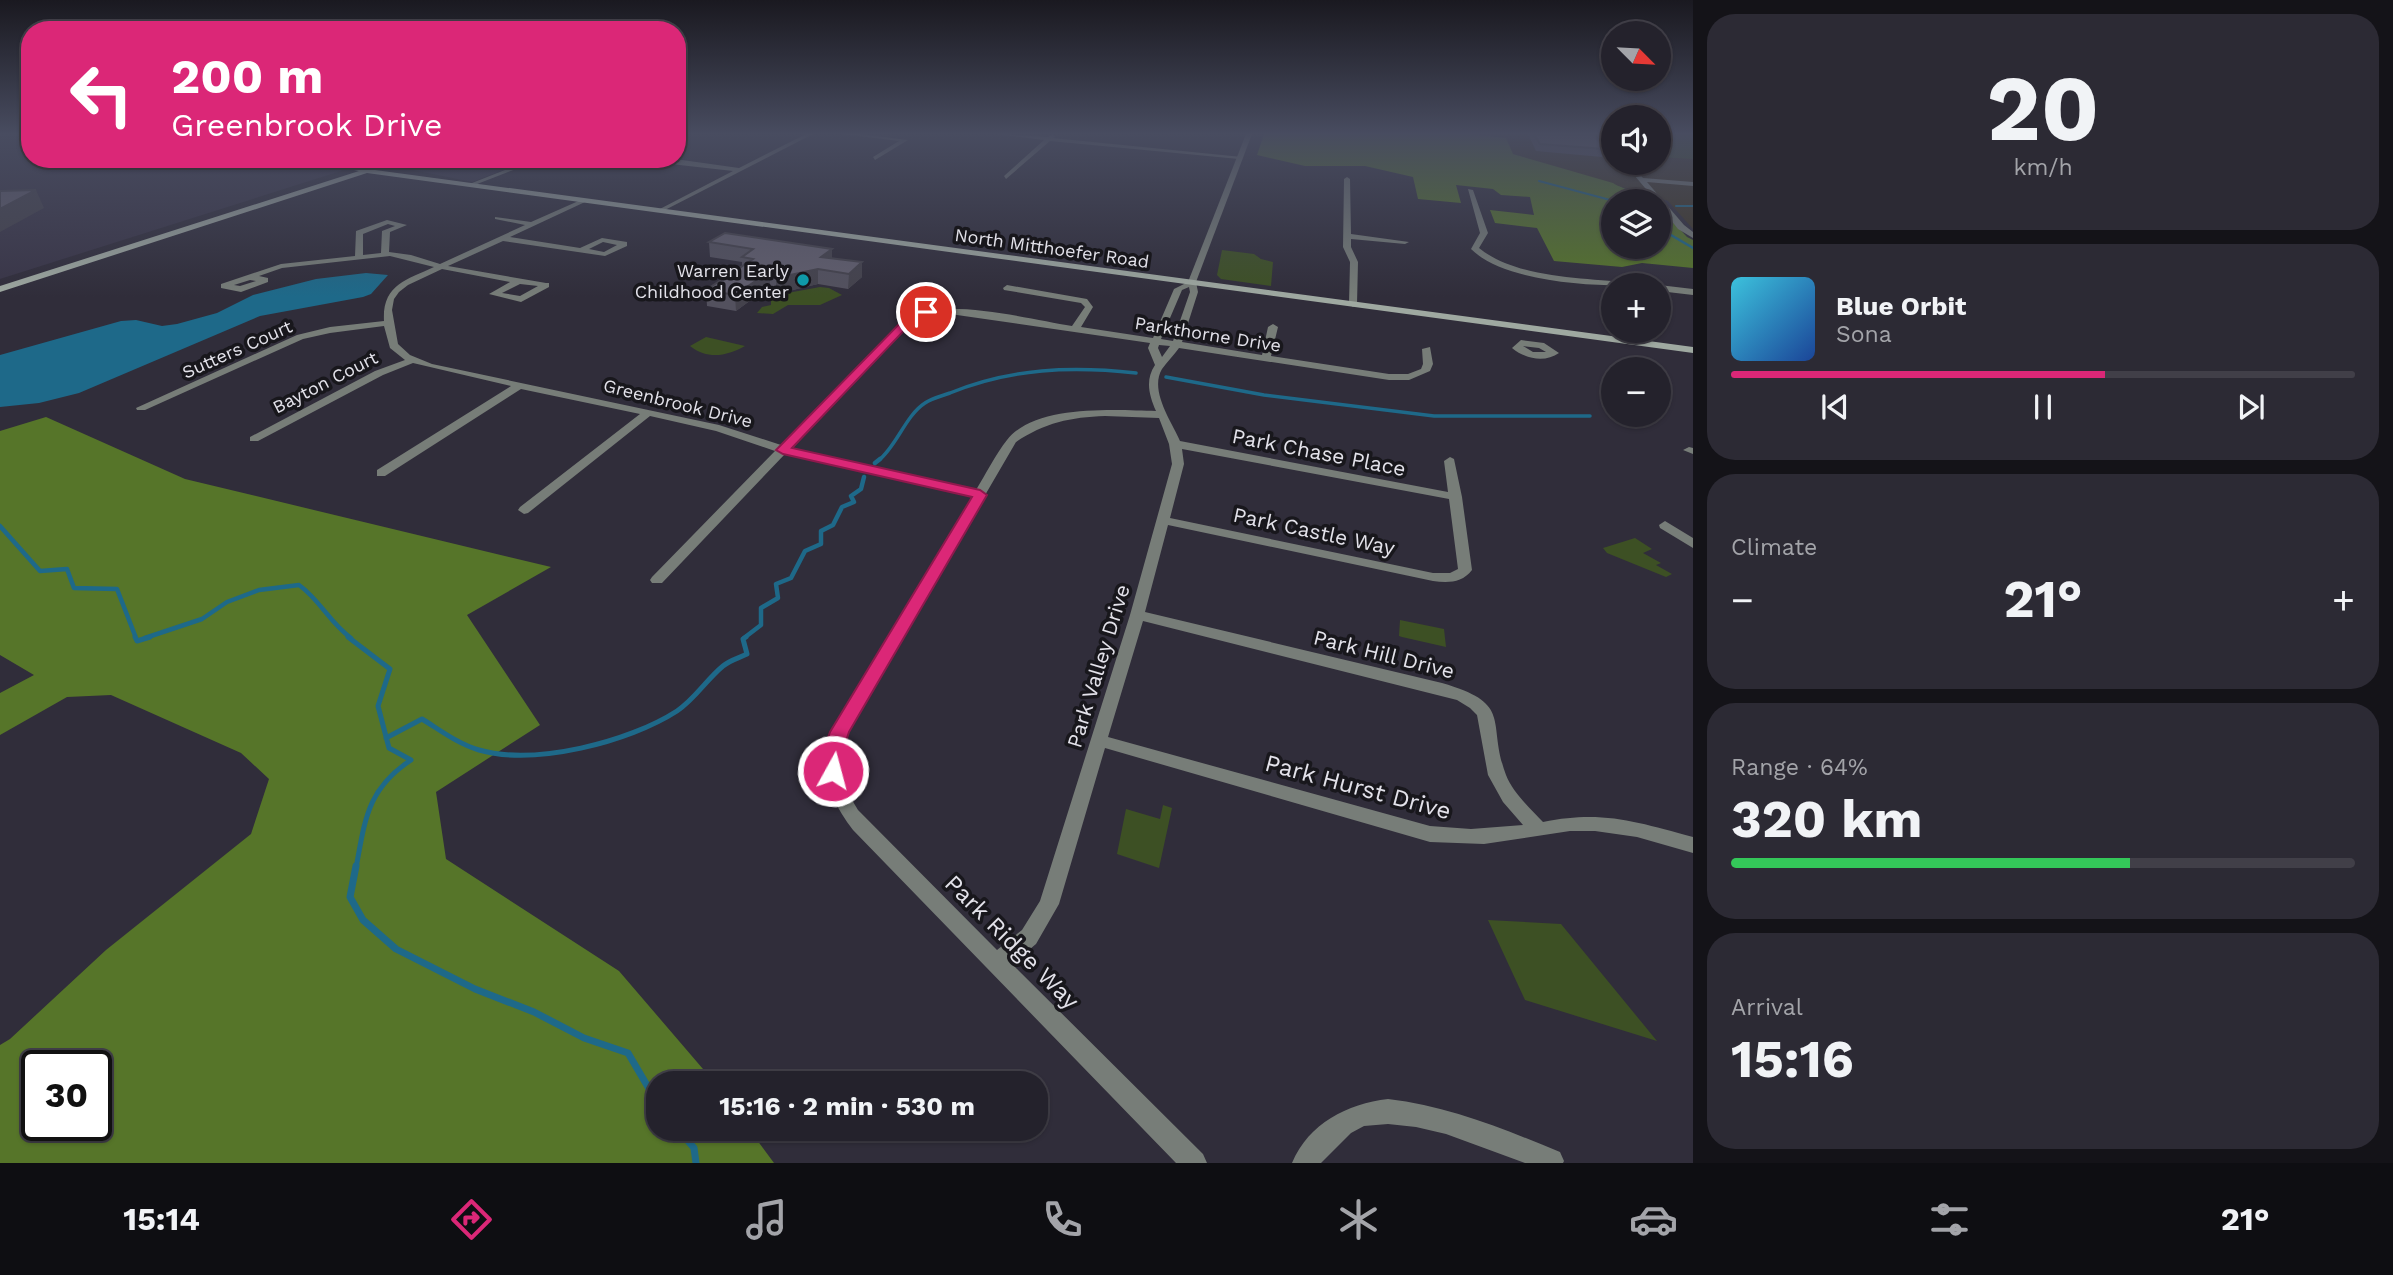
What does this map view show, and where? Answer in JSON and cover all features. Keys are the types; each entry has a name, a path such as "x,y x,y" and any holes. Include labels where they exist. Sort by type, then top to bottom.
{"main road":[{"path":"0,283 303,188"},
{"path":"0,289 306,188"},
{"name":"North Mitthoefer Road","path":"493,188 1693,350"}],"street":[{"path":"659,211 704,188"},
{"path":"1159,363 1172,353 1194,292 1192,282 1227,188"},
{"path":"1348,188 1347,247 1354,262 1353,304"},
{"path":"1648,188 1693,236"},
{"path":"1470,190 1484,233 1475,247 1477,253 1504,266 1601,281"},
{"path":"413,360 401,354 393,344 388,304 396,290 439,266 583,201"},
{"path":"527,214 512,212 497,218 532,224"},
{"path":"359,257 359,233 387,222 403,225 386,231 385,254"},
{"path":"1347,236 1405,242"},
{"path":"500,238 582,250"},
{"path":"249,277 288,265 385,254 546,285 522,299 493,294 519,281"},
{"path":"1156,342 1178,289 1192,282"},
{"path":"1007,288 1086,302 1089,307 1075,329"},
{"path":"1671,290 1693,292"},
{"path":"1682,291 1693,304"},
{"name":"Parkthorne Drive","path":"657,580 909,319 928,312 964,312 1401,377 1416,375 1427,369 1427,349"},
{"name":"Sutters Court","path":"141,408 300,337 330,330 390,323"},
{"path":"1266,359 1273,327"},
{"path":"1529,328 1535,344"},
{"name":"Park Valley Drive","path":"996,964 1029,937 1049,904 1177,473 1178,456 1175,444 1154,387 1159,363 1153,348 1156,342"},
{"name":"Greenbrook Drive","path":"413,360 729,430 783,450 980,495"},
{"name":"Bayton Court","path":"254,439 379,373 413,360"},
{"path":"381,472 520,385"},
{"path":"524,510 648,413"},
{"path":"980,495 1012,440 1033,425 1058,417 1088,413 1164,415"},
{"name":"Park Chase Place","path":"1175,444 1456,497"},
{"path":"1450,461 1456,497"},
{"name":"Park Ridge Way","path":"980,495 837,738 833,751 833,771 841,799 849,813 1194,1163"},
{"name":"Park Castle Way","path":"1163,520 1433,577 1457,576 1465,570 1456,497"},
{"path":"1665,525 1693,544"},
{"name":"Park Hill Drive","path":"1137,615 1442,689 1469,700 1480,708 1491,726 1495,768 1503,788 1539,830"},
{"name":"Park Hurst Drive","path":"1098,740 1430,834 1482,838 1574,823 1610,825 1693,845"},
{"path":"1305,1163 1342,1123 1364,1115 1388,1111 1426,1116 1551,1161"}],"shaded area":[{"path":"0,188 286,188 0,279"},
{"path":"1626,188 1693,188 1693,229 1671,204 1671,189"}],"green space":[{"path":"1416,188 1457,188 1461,203 1418,199"},
{"path":"1486,188 1627,189 1601,189 1601,259 1671,259 1671,220 1693,240 1693,268 1642,263 1622,267 1554,261 1537,228 1495,223 1490,210 1534,215 1530,197 1501,195 1493,189"},
{"path":"1222,250 1254,254 1273,262 1271,286 1221,279 1217,275"},
{"path":"820,287 829,288 842,295 820,305 788,305 773,314 757,313 762,307 771,305 771,296"},
{"path":"706,337 745,346 731,352 711,355 690,346"},
{"path":"46,417 185,479 551,567 467,615 540,725 436,792 446,859 619,971 705,1071 646,1071 646,1141 758,1141 774,1163 0,1163 0,1045 10,1039 106,950 251,834 269,779 241,753 111,695 67,697 0,735 0,693 34,675 0,655 0,431"},
{"path":"1635,538 1652,549 1643,553 1661,563 1656,565 1672,574 1666,577 1607,553 1603,548"},
{"path":"1400,620 1444,629 1446,647 1399,636"},
{"path":"1163,805 1172,808 1159,868 1117,854 1126,809 1160,819"},
{"path":"1488,920 1561,924 1657,1041 1525,1000"}],"water":[{"path":"366,273 388,275 371,294 363,297 260,316 79,393 39,403 0,407 0,355 121,321 136,320 162,326 177,324 217,313 253,295 316,279"}],"building":[{"path":"36,190 0,209 0,191"},
{"path":"725,233 832,249 821,257 862,262 849,274 818,269 776,278 770,271 735,295 706,290 753,259 742,257 753,249 709,242"}],"waterway":[{"path":"1566,188 1601,198"},
{"path":"1676,206 1693,206"},
{"path":"1671,235 1693,248"},
{"path":"878,461 891,447 906,423 925,403 973,385 996,378 1042,371 1136,373"},
{"path":"1166,377 1264,395 1434,416 1590,416"},
{"path":"875,463 880,459"},
{"path":"744,638 761,625 761,608 778,598 776,584 791,578 805,551 821,544 821,531 833,525 842,507 854,502 851,496 861,489 864,477"},
{"path":"0,526 40,571 67,569 74,588 117,589 136,638"},
{"path":"145,638 202,619 227,602 259,590 299,585 351,638"},
{"path":"135,637 137,641 150,637"},
{"path":"348,637 390,669 378,706 386,738"},
{"path":"386,738 422,719 464,744 502,754 554,753 608,741 634,732 677,711 723,666 747,654 743,639 746,637"},
{"path":"356,868 370,807 385,782 411,760 389,748 386,738"},
{"path":"356,866 350,897 363,920 396,949 475,989 534,1012 584,1038 628,1053 646,1084"},
{"path":"688,1141 694,1148 696,1163"}],"place":[{"name":"Warren Early Childhood Center","path":"803,280"}],"route":[{"path":"833,771 834,744 839,732 980,495 783,450 909,319 926,312"}]}
